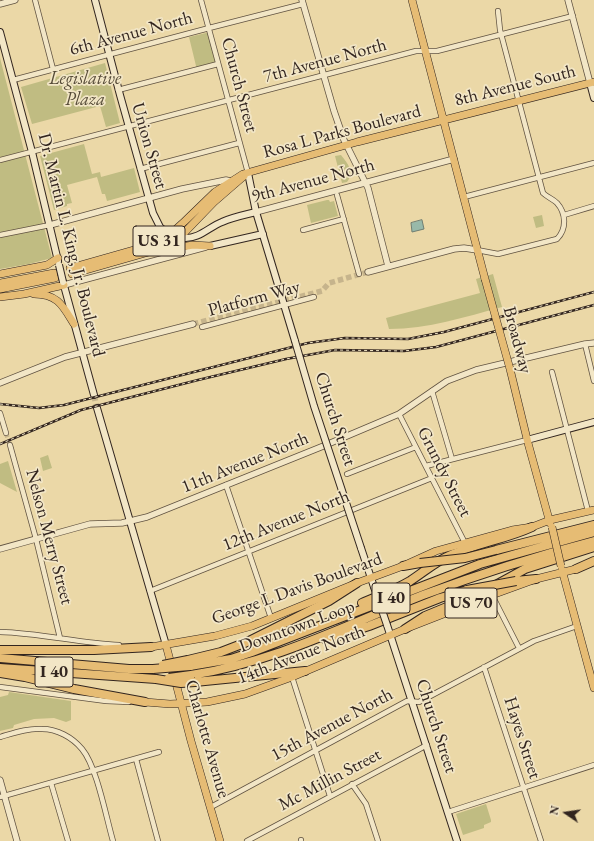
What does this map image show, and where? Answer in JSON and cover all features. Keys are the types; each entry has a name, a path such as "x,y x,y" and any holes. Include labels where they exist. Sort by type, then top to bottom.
{"highway":[{"path":"403,566 465,558 594,525"},
{"path":"305,632 334,616 409,582 449,555 503,539 532,526"},
{"name":"Downtown Loop","path":"189,663 231,659 271,646 480,564 594,532"},
{"name":"Downtown Loop","path":"193,679 248,663 303,644 423,595 508,565 594,541"},
{"path":"405,629 425,616 482,592 525,569 594,547"},
{"path":"576,569 594,563"},
{"path":"303,644 356,631 440,598 467,590 536,579"},
{"path":"189,663 247,642 329,601 357,583"},
{"path":"0,650 94,650 151,647"},
{"name":"I 40","path":"0,658 128,669 153,669 166,664 189,663"},
{"name":"I 40","path":"0,668 156,679 181,683 193,679"},
{"path":"193,679 304,671"},
{"path":"0,673 145,702"}],"main road":[{"name":"Union Street","path":"95,0 108,54 148,198 156,220 160,227 166,232 174,236 184,238"},
{"name":"Broadway","path":"412,0 477,250 510,366 527,440 551,524 594,688"},
{"name":"Dr. Martin L. King, Jr. Boulevard","path":"0,32 2,49 13,80 74,324 94,395"},
{"path":"592,82 594,98"},
{"name":"8th Avenue South","path":"444,120 592,82"},
{"name":"Rosa L Parks Boulevard","path":"248,173 214,202 185,232 165,246 149,252 71,271 165,239 185,222 215,192 241,175 248,173 346,146 444,120"},
{"name":"Church Street","path":"248,173 256,212 314,406 457,841"},
{"name":"9th Avenue North","path":"184,238 197,236 221,222 256,212"},
{"path":"149,252 178,246 210,246 263,234"},
{"path":"0,274 58,261"},
{"path":"0,283 54,276 0,289"},
{"path":"0,297 24,294 64,284"},
{"path":"24,294 40,294 56,299 65,309 74,324"},
{"path":"97,408 166,645"},
{"path":"527,440 594,422"},
{"name":"George L Davis Boulevard","path":"151,647 215,636 252,626 403,566 436,551 512,530 551,524 591,511"},
{"name":"14th Avenue North","path":"181,703 221,700 256,690 292,677 390,635 492,595 562,569 576,569"},
{"name":"Charlotte Avenue","path":"166,645 220,841"},
{"path":"145,702 170,704 181,703"}],"street":[{"path":"0,4 15,0"},
{"path":"35,0 53,69"},
{"name":"Church Street","path":"201,0 248,173"},
{"path":"568,0 592,82"},
{"path":"303,2 334,111 346,146 366,183 388,266"},
{"name":"6th Avenue North","path":"13,80 303,2"},
{"path":"368,272 454,249 464,248 498,254 557,239 563,229 564,215 557,203 543,193 501,35 498,11"},
{"name":"7th Avenue North","path":"0,160 416,51 436,52 573,16"},
{"path":"118,90 218,64"},
{"path":"140,169 239,143"},
{"name":"9th Avenue North","path":"256,212 454,159"},
{"path":"464,197 594,163"},
{"path":"0,235 50,225 195,186 226,180 230,181"},
{"path":"337,195 358,274"},
{"path":"564,215 594,206"},
{"path":"303,230 344,219"},
{"path":"64,284 210,246"},
{"name":"Platform Way","path":"202,327 314,297"},
{"path":"0,383 65,357 192,324"},
{"name":"11th Avenue North","path":"0,549 90,524 122,523 155,514 321,448 399,414 446,381 462,375 510,366 585,344 594,343"},
{"path":"585,344 594,381"},
{"path":"552,372 591,511"},
{"path":"432,391 452,459"},
{"path":"0,413 6,433"},
{"name":"Grundy Street","path":"399,414 465,543"},
{"path":"426,466 527,440"},
{"name":"Nelson Merry Street","path":"10,445 36,539 60,638"},
{"path":"347,474 416,447"},
{"name":"12th Avenue North","path":"150,591 432,478"},
{"path":"226,485 271,618"},
{"path":"492,595 519,648"},
{"name":"15th Avenue North","path":"211,807 406,701 418,702 519,648 534,641 577,626"},
{"name":"George L Davis Boulevard","path":"0,632 60,638 95,644 151,647"},
{"name":"Hayes Street","path":"484,667 541,841"},
{"path":"292,677 314,751 330,796"},
{"path":"0,687 106,701 145,702"},
{"path":"0,736 36,729 56,731 70,738 82,749 93,771 113,841"},
{"name":"Mc Millin Street","path":"247,841 426,745"},
{"path":"2,797 159,752"},
{"path":"136,759 158,841"},
{"path":"448,812 594,765"},
{"path":"0,780 2,797 17,841"},
{"path":"51,783 67,841"},
{"path":"352,784 366,804 378,841"}],"green space":[{"path":"210,32 218,64 197,70 189,37"},
{"path":"0,58 52,258 0,269"},
{"name":"Legislative Plaza","path":"105,63 120,123 106,127 100,106 32,124 21,87"},
{"path":"84,144 92,174 100,172 101,177 134,168 140,192 107,201 105,194 102,194 97,177 67,185 72,203 54,210 40,156"},
{"path":"341,155 350,168 350,175 347,182 342,183 335,156"},
{"path":"327,200 330,202 334,201 338,216 311,223 307,205"},
{"path":"542,215 544,226 536,228 533,217"},
{"path":"493,274 502,307 432,325 389,329 386,318 480,293 476,279"},
{"path":"48,455 52,468 43,471 40,458"},
{"path":"8,461 17,492 0,483 0,464"},
{"path":"9,692 71,701 71,720 66,722 54,718 34,719 14,725 13,728 0,731 0,697 8,695"},
{"path":"486,804 491,822 484,825 484,828 463,835 456,814"}],"shaded area":[{"path":"422,220 424,229 412,232 411,223"}],"tunnel":[{"path":"193,324 322,291 329,283 368,272"},
{"path":"94,395 97,408"},
{"path":"6,433 10,445"}],"railway":[{"path":"0,404 39,408 64,405 308,343 345,338 408,339 444,332 594,292"},
{"path":"0,444 81,410 286,359 335,350 404,351 436,347 594,305"}]}
